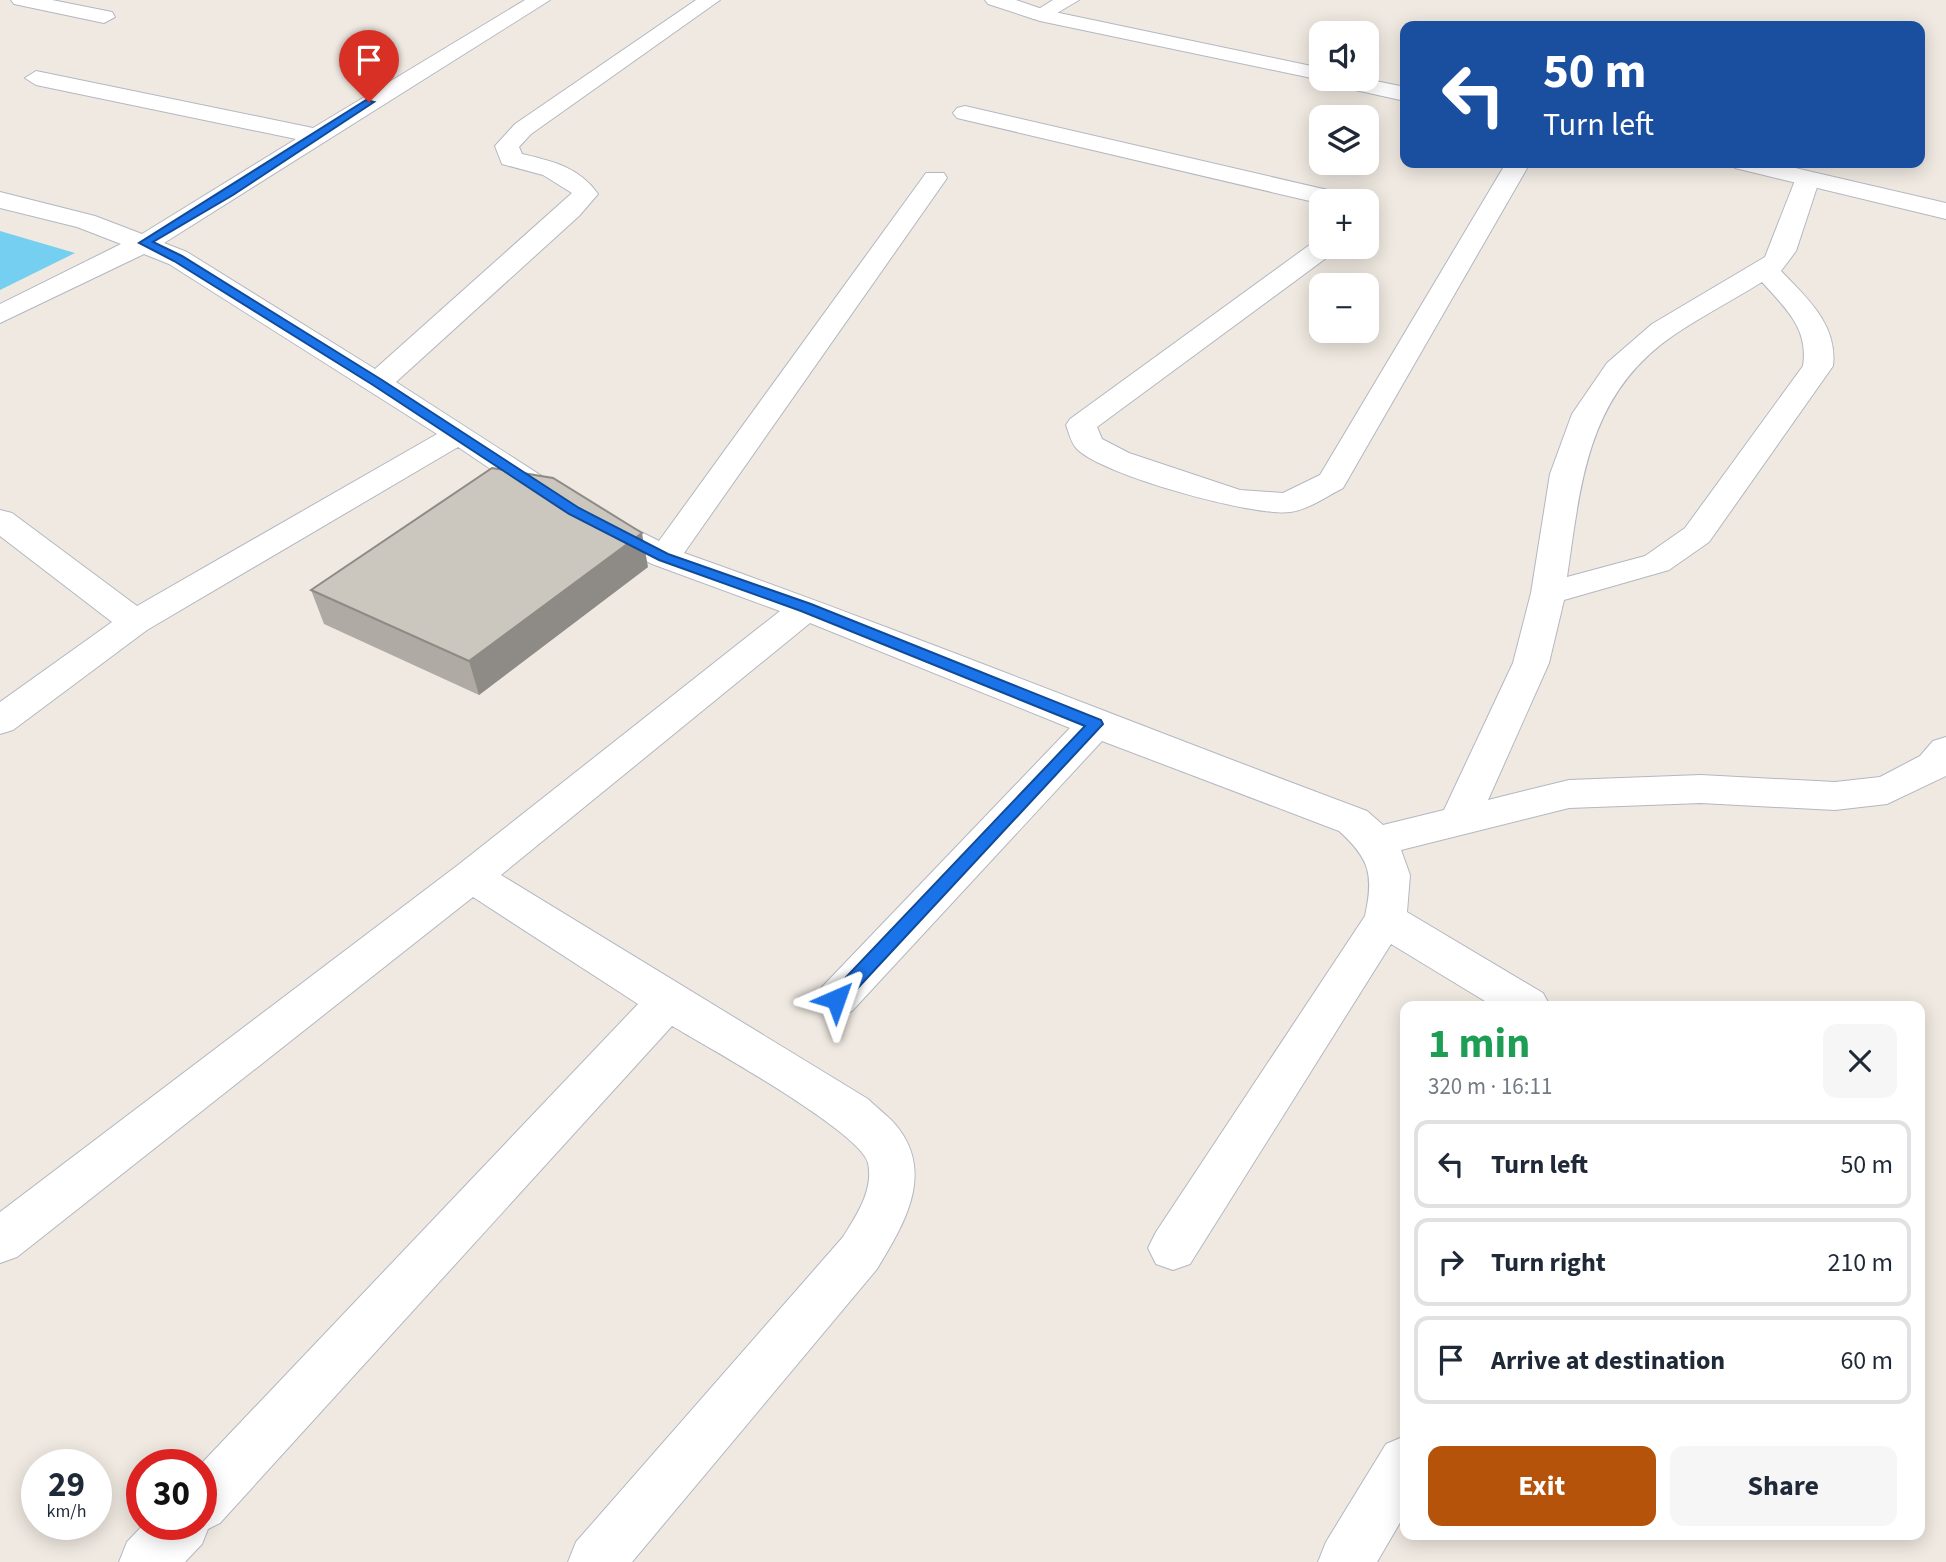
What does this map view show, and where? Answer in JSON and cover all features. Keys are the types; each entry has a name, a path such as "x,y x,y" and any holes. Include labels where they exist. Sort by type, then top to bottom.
{"street":[{"path":"21,0 104,17"},
{"path":"0,315 145,243 540,0"},
{"path":"378,382 570,211 584,194 578,182 543,167 511,159 507,146 523,129 710,0"},
{"path":"995,0 1040,15 1309,72"},
{"path":"1040,15 1069,0"},
{"path":"36,78 315,136"},
{"path":"1379,88 1400,93"},
{"path":"965,113 1309,193"},
{"path":"1309,258 1081,425 1089,443 1118,460 1236,499 1288,503 1332,481 1515,168"},
{"path":"1765,168 1946,211"},
{"path":"664,557 934,178"},
{"path":"1458,822 1531,663 1548,593 1566,474 1587,414 1617,369 1662,330 1766,271 1783,251 1808,178"},
{"path":"0,200 86,221 178,258 378,382 574,511 664,557 806,607 1096,724 1318,805 1353,821 1378,841 1387,864 1390,899 1385,919 1174,1248"},
{"path":"1548,593 1657,563 1697,535 1808,381 1818,366 1821,340 1817,329 1766,271"},
{"path":"0,721 135,622 459,434"},
{"path":"0,520 135,622"},
{"path":"0,1241 472,876 806,607"},
{"path":"836,999 1096,724"},
{"path":"1378,841 1569,793 1701,789 1835,796 1887,790 1933,766 1946,750"},
{"path":"472,876 668,1001 852,1113 883,1144 892,1164 891,1190 880,1220 860,1253 596,1562"},
{"path":"1385,919 1520,1001"},
{"path":"217,1486 668,1001"},
{"path":"1346,1562 1400,1471"},
{"path":"147,1562 167,1540"}],"water":[{"path":"0,231 75,253 0,290"}],"building":[{"path":"492,468 553,478 642,533 469,661 311,590"}],"route":[{"path":"369,102 230,192 145,243 178,258 378,382 574,511 664,557 806,607 1096,724 836,999"}]}
